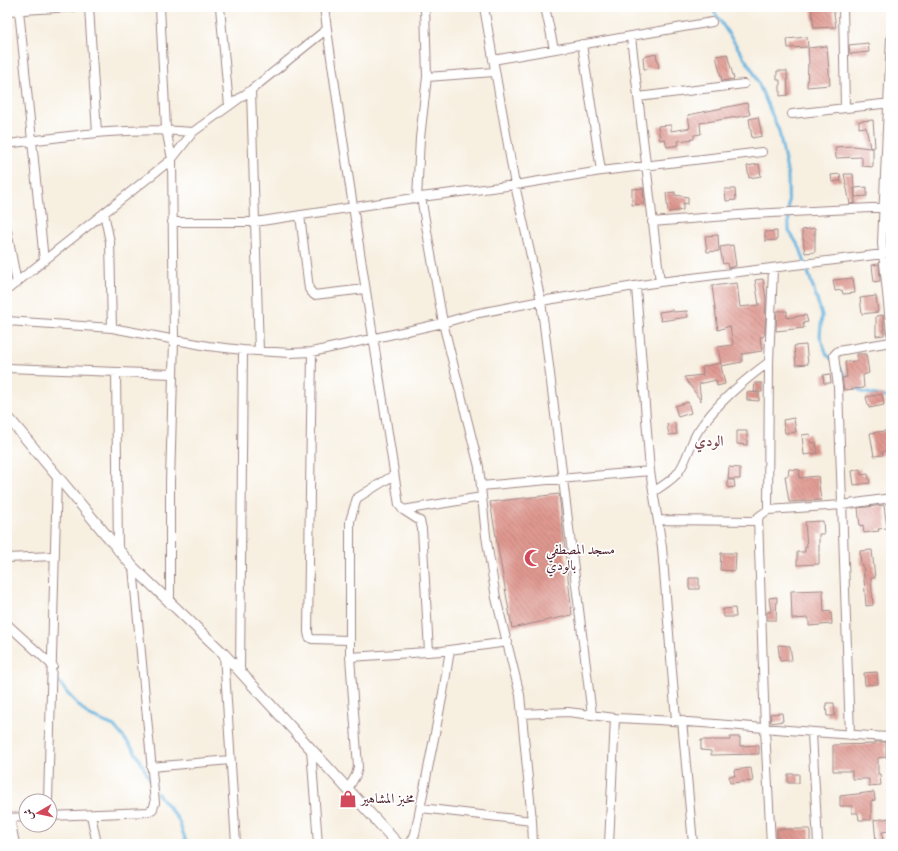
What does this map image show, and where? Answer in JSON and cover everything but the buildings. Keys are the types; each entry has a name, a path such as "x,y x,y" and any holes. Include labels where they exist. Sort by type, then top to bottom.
{"street":[{"path":"7,11 35,8 73,7"},
{"path":"89,7 96,133"},
{"path":"160,7 166,129 172,159 174,340 170,482 170,604"},
{"path":"220,7 229,106"},
{"path":"324,7 352,207 392,452 399,505 403,510 420,521 422,529 429,652"},
{"path":"425,7 427,77 420,138 419,198 443,323 479,467 486,536 496,598 520,695 533,844"},
{"path":"484,7 494,72 515,185 541,301 592,715"},
{"path":"545,7 554,49"},
{"path":"843,7 845,108"},
{"path":"19,10 44,261"},
{"path":"493,60 712,22"},
{"path":"7,290 172,159 193,132 251,90 327,29"},
{"path":"631,37 660,282"},
{"path":"891,38 890,103 882,207 887,253 891,333"},
{"path":"582,44 601,171"},
{"path":"427,77 494,72"},
{"path":"638,98 744,84"},
{"path":"251,90 259,351"},
{"path":"792,114 890,103"},
{"path":"7,144 96,133 166,129 193,132"},
{"path":"172,222 255,222 515,185 601,171 762,152"},
{"path":"652,222 891,207"},
{"path":"104,213 110,242 112,328"},
{"path":"300,215 309,289 311,293 314,295 365,289"},
{"path":"7,231 17,283"},
{"path":"7,321 112,328 174,340 244,350 290,353 312,352 373,340 474,314 541,301 660,282 773,269 887,253"},
{"path":"768,510 769,362 773,269"},
{"path":"636,287 650,471 662,547 693,844"},
{"path":"850,735 838,387 834,354 838,351 891,342"},
{"path":"240,672 244,350"},
{"path":"312,352 308,632 309,637 312,639 349,640"},
{"path":"653,492 669,482 677,474 697,432 722,402 742,382 769,362"},
{"path":"7,368 173,374"},
{"path":"116,372 118,550"},
{"path":"7,416 132,567 224,654 348,789 389,839 398,844"},
{"path":"481,486 650,471"},
{"path":"348,789 356,775 358,767 349,640 350,521 354,503 364,493 394,475"},
{"path":"48,793 53,666 54,556 57,476"},
{"path":"403,510 482,497"},
{"path":"771,844 765,729 758,517 768,510 842,505 891,498"},
{"path":"658,520 757,521"},
{"path":"7,558 54,556"},
{"path":"58,816 148,812 153,809 155,803 132,567"},
{"path":"7,624 53,666"},
{"path":"350,657 429,652 508,642"},
{"path":"410,844 415,834 443,694 450,650"},
{"path":"224,654 236,844"},
{"path":"522,714 568,712 615,718 679,720 812,733 891,737"},
{"path":"609,844 615,718"},
{"path":"812,733 818,844"},
{"path":"311,749 318,844"},
{"path":"151,767 230,760"},
{"path":"420,808 532,821"},
{"path":"91,815 97,844"},
{"path":"9,818 15,844"}],"waterway":[{"path":"711,7 753,71 779,131 788,176 789,231 800,248 822,315 820,336 827,355 833,360"},
{"path":"837,364 849,381"},
{"path":"856,387 862,392 886,397"},
{"path":"53,674 67,693 88,715 114,726 134,750 150,779"},
{"path":"157,793 178,819 187,844"}],"place":[{"name":"مسجد المصطفي بالودي","path":"533,558"},
{"name":"مخبز المشاهير","path":"348,799"}],"district":[{"name":"الودي","path":"709,441"}]}
